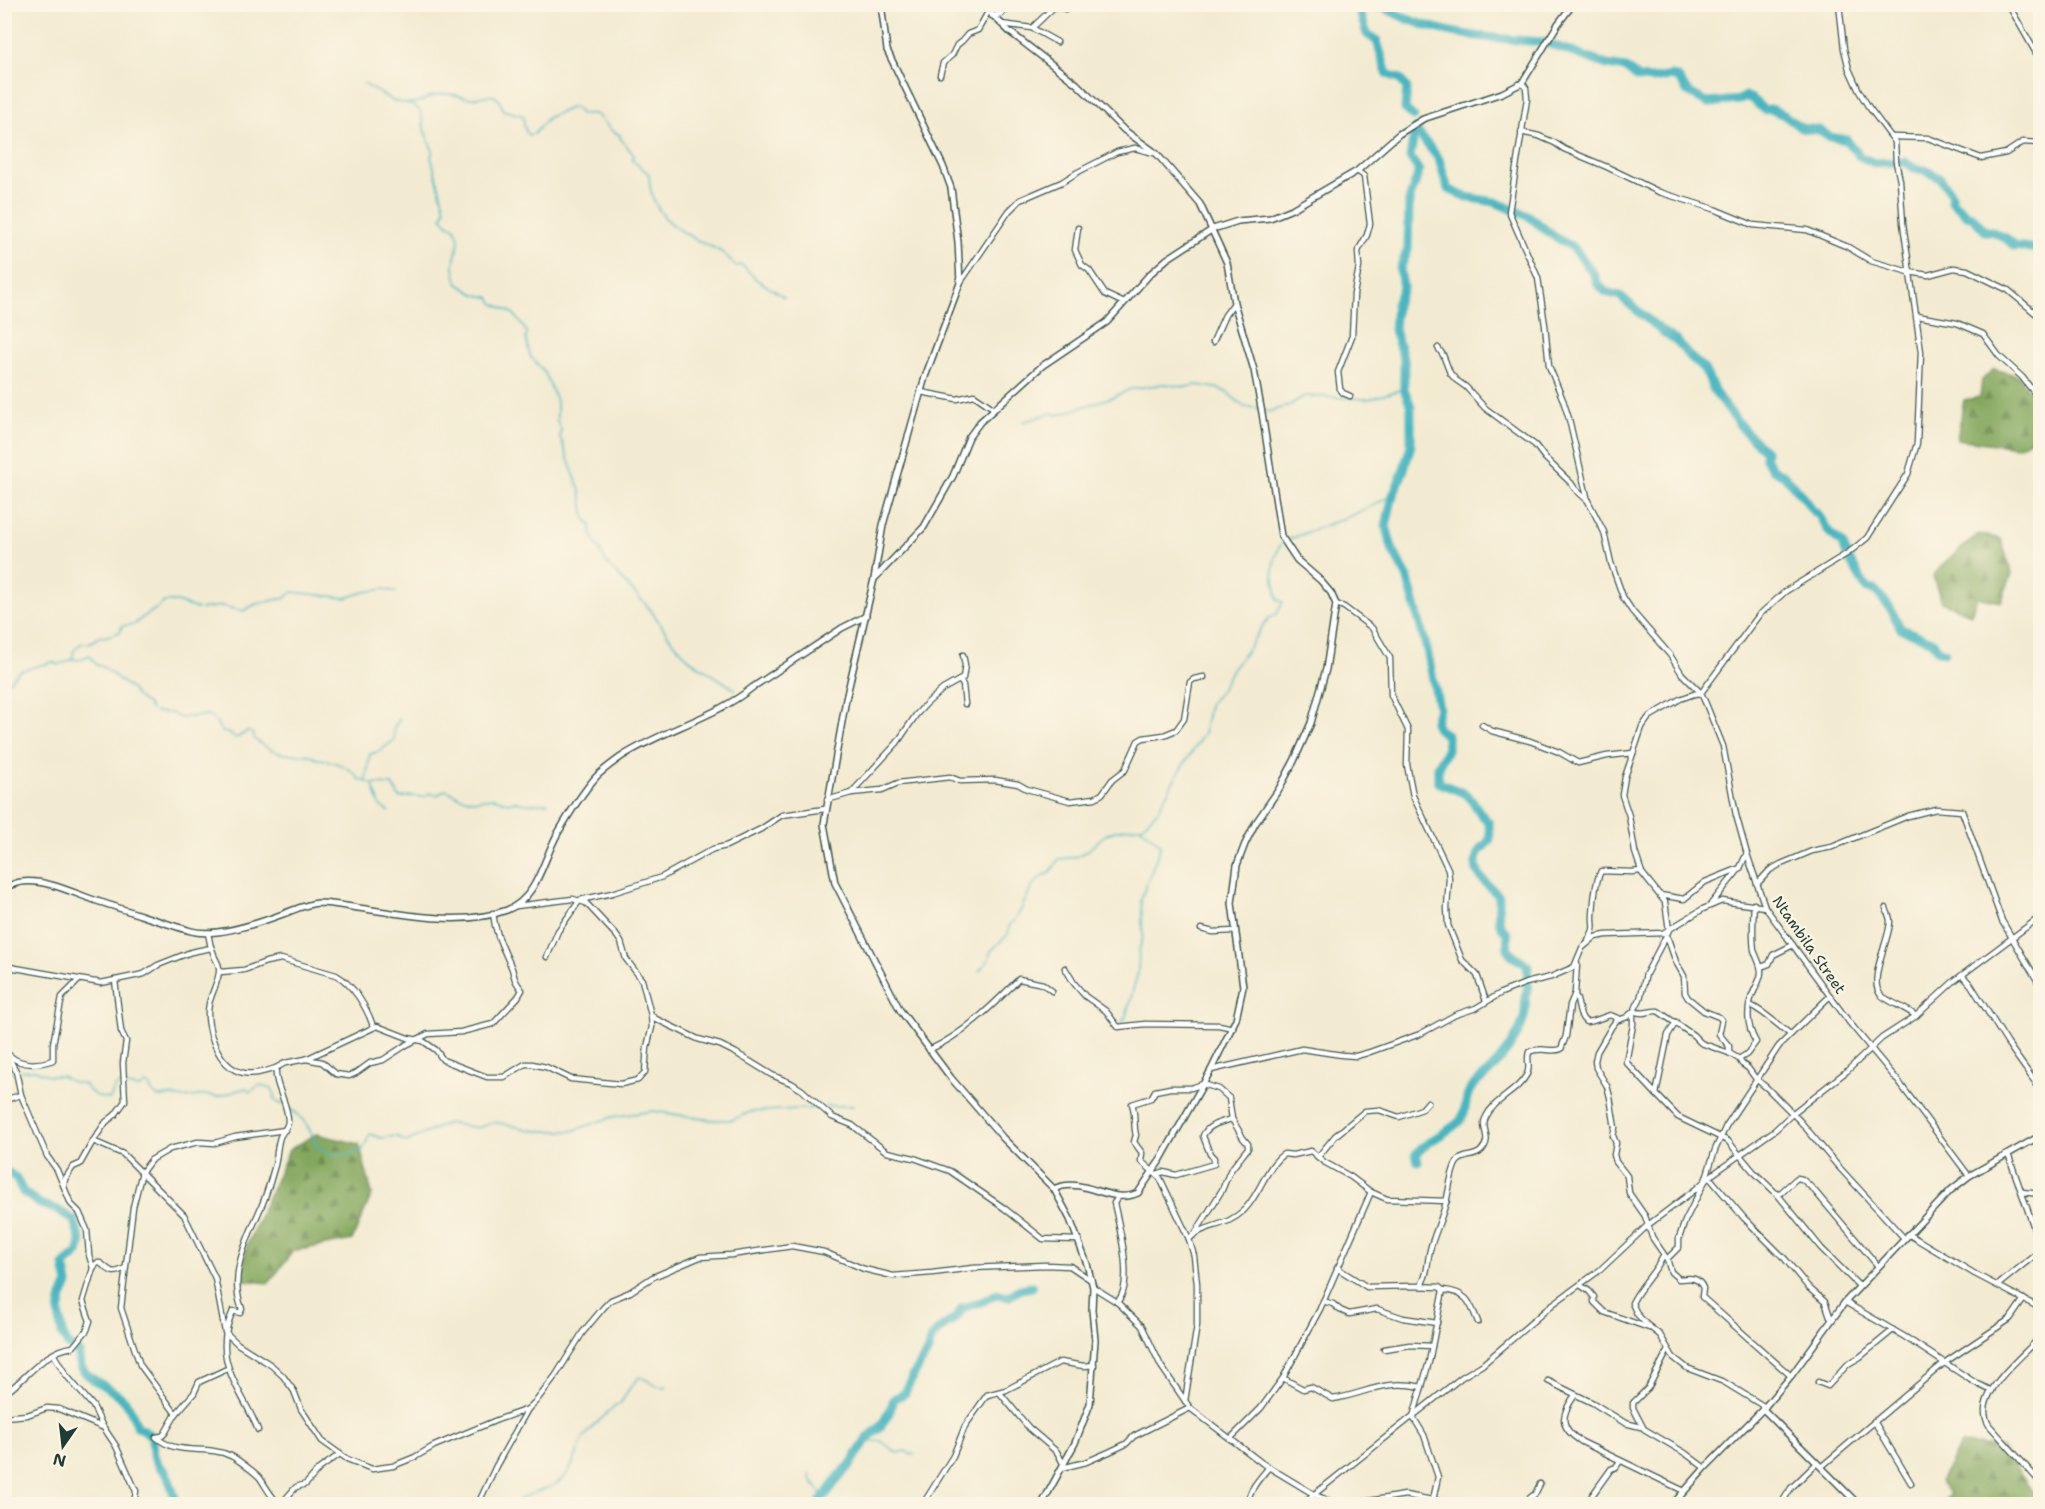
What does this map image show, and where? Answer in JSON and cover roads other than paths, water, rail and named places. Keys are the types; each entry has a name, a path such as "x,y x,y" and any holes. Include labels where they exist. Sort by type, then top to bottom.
{"street":[{"path":"881,4 887,50 944,166 951,188 958,242 960,283"},
{"path":"981,4 1001,24 1077,84 1124,130 1156,153 1200,204 1227,263 1234,303 1254,370 1281,536 1297,560 1325,586 1335,604 1326,669 1311,723 1284,780 1255,824 1237,865 1233,892 1235,931 1243,987 1233,1028 1155,1172 1138,1193 1119,1196 1090,1187 1073,1185 1054,1189"},
{"path":"990,14 1001,14 1010,4"},
{"path":"874,579 924,527 953,476 969,437 993,408 1057,355 1096,330 1167,259 1213,229 1238,221 1279,216 1357,171 1399,134 1423,118 1502,93 1522,83 1573,4"},
{"path":"1730,1053 1729,1046 1719,1034 1722,1020 1704,1011 1685,993 1684,976 1676,962 1668,933 1666,906 1641,871 1622,795 1625,777 1642,727 1649,717 1680,699 1701,693 1767,607 1786,591 1848,553 1867,538 1908,474 1916,452 1921,363 1896,147 1893,137 1868,106 1849,69 1844,49 1839,4"},
{"path":"2008,4 2040,60"},
{"path":"1032,28 1054,6 1065,9"},
{"path":"940,75 943,63 952,55 957,45 968,34 978,30 990,14"},
{"path":"1001,24 1032,28 1057,42"},
{"path":"1522,83 1526,88 1527,99 1509,212 1538,278 1549,366 1569,419 1588,501"},
{"path":"1521,132 1539,136 1659,192 1714,209 1753,225 1807,230 1848,247 1872,261 1909,272 1929,275 1954,268 1967,270 2008,290 2040,316"},
{"path":"1893,137 1928,138 1982,158 2006,153 2023,142 2040,143"},
{"path":"1042,1504 1063,1466 1090,1404 1095,1340 1092,1310 1093,1287 1079,1240 1054,1189 1003,1138 929,1050 900,1010 835,883 826,839 825,809 846,699 874,579 883,525 921,392 960,283 1009,211 1020,200 1062,182 1118,152 1135,148 1156,153"},
{"path":"1350,396 1340,389 1338,372 1352,336 1354,294 1359,267 1358,251 1367,235 1370,217 1364,176 1357,171"},
{"path":"1078,228 1075,250 1082,265 1089,270 1105,294 1124,303"},
{"path":"1213,342 1225,315 1234,303"},
{"path":"1917,316 1957,323 1983,334 1999,356 2022,377 2040,400"},
{"path":"1438,348 1450,374 1466,387 1485,408 1535,445 1588,501"},
{"path":"921,392 957,399 974,395 993,408"},
{"name":"Ntambila Street","path":"1588,501 1604,532 1611,563 1627,605 1670,655 1694,688 1701,693 1723,746 1736,815 1765,907 1870,1049 1898,1081 1969,1176"},
{"path":"1335,604 1344,607 1372,628 1390,658 1391,695 1408,730 1407,765 1413,796 1448,869 1448,925 1462,960 1477,975 1486,1001"},
{"path":"516,906 527,896 558,834 602,770 646,742 697,720 741,696 842,628 866,616"},
{"path":"851,793 897,743 926,704 943,689 963,678 963,655"},
{"path":"827,800 851,793 882,790 898,783 950,777 960,781 995,780 1017,784 1070,801 1095,798 1102,794 1112,780 1125,770 1138,741 1176,730 1184,719 1190,682 1204,677"},
{"path":"960,681 963,685 965,704"},
{"path":"1482,725 1530,741 1578,763 1633,753"},
{"path":"547,957 558,932 580,900 612,893 662,877 713,849 726,846 761,829 782,815 825,809"},
{"path":"1757,884 1770,870 1781,864 1812,851 1832,847 1908,816 1936,809 1962,811 1998,911 2040,985"},
{"path":"1709,906 1740,868 1747,854"},
{"path":"1660,895 1684,899 1705,882 1740,868"},
{"path":"1620,1019 1610,1015 1586,1022 1580,1016 1575,996 1576,964 1595,926 1593,914 1596,884 1600,871 1641,871"},
{"path":"4,889 21,882 68,890 192,931 208,933 266,920 320,903 425,917 478,916 516,906 580,900 586,903 616,935 621,942 626,959 642,980 652,1027 647,1047 645,1072 638,1080 627,1084 572,1079 554,1070 525,1064 504,1077 487,1077 443,1060 436,1050 423,1041 373,1026 306,1059 285,1063 257,1074 242,1073 231,1066 219,1053 214,1042 208,1005 220,972 208,933"},
{"path":"1765,907 1722,901 1709,906 1668,933 1646,974 1640,999 1634,1012 1626,1062 1673,1114 1728,1141 1739,1156 1778,1195 1821,1248 1859,1287"},
{"path":"1739,1059 1756,1042 1748,1018 1750,1005 1759,983 1761,967 1755,950 1754,904"},
{"path":"1886,908 1890,920 1879,964 1876,988 1882,997 1916,1016"},
{"path":"306,1059 322,1062 336,1074 349,1076 429,1034 461,1032 493,1023 522,990 514,980 512,967 495,930 492,913"},
{"path":"1302,1504 1462,1377 1482,1365 1553,1304 1615,1257 1648,1225 1775,1130 1847,1071 1882,1038 1916,1016 1962,975 2040,916"},
{"path":"1201,929 1213,932 1235,931"},
{"path":"1587,942 1606,935 1668,933"},
{"path":"1761,967 1769,964 1773,955 1793,945"},
{"path":"4,966 101,983 144,974 158,965 191,952 211,948"},
{"path":"220,972 244,970 281,959 336,975 343,979 360,998 369,1012 373,1026"},
{"path":"1211,1070 1302,1049 1342,1055 1361,1055 1420,1035 1455,1015 1476,1008 1526,983 1560,974 1576,964"},
{"path":"1065,968 1085,996 1106,1011 1118,1027 1145,1024 1219,1025 1233,1028"},
{"path":"1962,975 2040,1089"},
{"path":"929,1050 962,1032 1005,995 1019,979 1043,984 1052,991"},
{"path":"5,1051 12,1058 29,1064 42,1064 53,1060 53,1044 62,997 79,980"},
{"path":"64,1186 65,1179 73,1167 80,1164 106,1122 116,1115 125,1101 123,1063 126,1041 122,1030 115,980"},
{"path":"1422,1286 1456,1163 1464,1156 1478,1153 1483,1149 1487,1142 1485,1117 1498,1100 1505,1098 1526,1077 1529,1069 1527,1059 1529,1052 1536,1049 1548,1048 1557,1051 1562,1049 1570,1005 1575,996"},
{"path":"1830,996 1790,1034 1756,1079 1725,1126 1707,1179 1685,1221 1679,1238 1679,1246 1665,1257 1644,1286 1638,1290 1632,1303 1637,1314 1660,1335 1673,1357 1687,1368 1724,1382 1764,1408 1858,1504"},
{"path":"1750,1005 1762,1011 1790,1034"},
{"path":"1791,1376 1702,1297 1703,1288 1696,1279 1676,1277 1671,1272 1665,1257 1652,1237 1646,1215 1629,1193 1628,1180 1614,1155 1615,1128 1609,1092 1595,1066 1597,1052 1606,1034 1620,1019 1634,1012 1642,1014 1658,1011 1676,1022 1701,1043 1730,1053 1739,1059 1756,1079 1793,1113 1837,1165 1906,1236 2040,1308"},
{"path":"651,1015 689,1035 736,1053 772,1075 791,1083 832,1117 852,1125 887,1152 914,1158 950,1171 1004,1208 1043,1239 1079,1240"},
{"path":"1656,1094 1668,1035 1676,1022"},
{"path":"5,1051 16,1071 21,1095 47,1156 57,1170 71,1204 79,1212 87,1230 89,1255 93,1268"},
{"path":"225,1332 233,1311 240,1313 242,1309 236,1294 237,1274 244,1247 264,1200 275,1164 280,1136 288,1121 275,1078 276,1068"},
{"path":"1185,1401 1196,1339 1198,1311 1195,1265 1189,1239 1155,1172 1141,1161 1142,1153 1134,1142 1137,1135 1135,1111 1132,1104 1151,1098 1155,1091 1191,1088 1203,1084 1219,1089 1229,1098 1232,1119 1248,1144 1248,1148 1230,1172 1219,1196 1196,1232 1189,1239"},
{"path":"4,1103 10,1098 21,1095"},
{"path":"1318,1157 1335,1136 1365,1112 1373,1109 1399,1117 1422,1109 1428,1102"},
{"path":"1155,1172 1176,1174 1214,1164 1214,1158 1203,1136 1205,1130 1232,1119"},
{"path":"176,1414 140,1365 121,1308 133,1207 142,1172 151,1160 170,1149 198,1142 215,1143 235,1137 285,1130"},
{"path":"1673,1504 1764,1408 1791,1376 1845,1302 1951,1190 1969,1176 2040,1136"},
{"path":"93,1141 123,1154 184,1215 215,1278 225,1332 227,1368 258,1430"},
{"path":"1196,1232 1222,1225 1244,1211 1280,1156 1311,1151 1371,1192 1391,1199 1447,1201"},
{"path":"2008,1154 2040,1245"},
{"path":"1778,1195 1797,1178 1802,1179 1878,1266"},
{"path":"1707,1179 1785,1259 1809,1288 1825,1302 1831,1319"},
{"path":"1230,1439 1261,1408 1283,1378 1323,1301 1371,1192"},
{"path":"2022,1192 2040,1194"},
{"path":"1117,1302 1124,1293 1125,1284 1123,1247 1114,1203 1119,1196"},
{"path":"478,1504 528,1409 556,1375 583,1332 604,1307 611,1300 630,1292 653,1277 700,1257 792,1246 824,1252 864,1269 893,1276 932,1274 973,1268 1045,1265 1070,1266 1091,1280"},
{"path":"1998,1285 2040,1251"},
{"path":"4,1394 41,1361 65,1348 73,1347 87,1330 90,1321 83,1301 93,1268 97,1263 117,1273 125,1268"},
{"path":"1337,1268 1367,1287 1439,1287 1458,1294 1469,1300 1478,1322"},
{"path":"1580,1285 1589,1291 1596,1304 1604,1312 1655,1330"},
{"path":"1093,1287 1117,1302 1142,1326 1161,1366 1190,1408 1269,1467 1315,1495 1337,1504"},
{"path":"1435,1500 1438,1477 1424,1435 1413,1417 1432,1346 1443,1290"},
{"path":"1781,1504 1791,1488 1944,1362 2010,1319 2024,1299"},
{"path":"1323,1301 1349,1314 1375,1309 1403,1318 1437,1323"},
{"path":"1845,1302 1974,1382 1992,1390"},
{"path":"1818,1382 1828,1386 1848,1364 1893,1330"},
{"path":"225,1332 283,1376 322,1441 340,1454 372,1469 393,1466 434,1446 528,1409"},
{"path":"2040,1337 2017,1358 1992,1390 1984,1405 1987,1422 2040,1482"},
{"path":"1384,1349 1410,1345 1432,1346"},
{"path":"1641,1427 1633,1403 1648,1388 1668,1350"},
{"path":"54,1355 66,1375 93,1406 116,1446 136,1491 134,1504"},
{"path":"923,1504 953,1456 962,1439 965,1426 987,1395 1000,1393 1060,1362 1084,1366 1094,1365"},
{"path":"227,1368 199,1382 194,1393 176,1414 165,1433 156,1437 182,1450 201,1448 228,1454 238,1459 259,1476 270,1496 280,1504 296,1487 306,1484 318,1469 332,1462 334,1457 340,1454"},
{"path":"1283,1378 1303,1389 1311,1387 1333,1399 1387,1384 1422,1387"},
{"path":"1548,1381 1593,1403 1625,1423 1641,1427 1706,1468"},
{"path":"1000,1393 1029,1428 1057,1452 1063,1466"},
{"path":"1575,1395 1565,1412 1565,1429 1568,1432 1582,1442 1684,1491"},
{"path":"4,1417 47,1408 59,1409 105,1428"},
{"path":"1063,1466 1086,1462 1109,1452 1126,1444 1134,1436 1190,1408"},
{"path":"1874,1421 1911,1483"},
{"path":"1586,1504 1611,1469 1616,1467 1620,1461"},
{"path":"1252,1504 1248,1498 1257,1481 1269,1467"},
{"path":"1522,1504 1535,1494 1540,1484"},
{"path":"1351,1504 1396,1496 1420,1497 1454,1504"},
{"path":"1418,1504 1420,1497"},
{"path":"1435,1500 1444,1504"}],"waterway":[{"path":"1357,4 1367,34 1377,41 1387,74 1399,78 1407,88 1405,109 1414,117"},
{"path":"1379,4 1397,14 1437,29 1544,42"},
{"path":"1550,44 1607,65 1626,68 1638,78 1653,79 1672,76 1679,79 1688,92 1708,103 1739,100 1745,96 1764,110 1770,109 1784,115 1801,128 1819,130 1830,137 1847,140 1859,156 1874,163 1905,162 1914,168 1925,170 1940,178 1952,195 1952,202 1967,215 1972,216 1985,231 1991,231 2006,238 2014,246 2040,249"},
{"path":"364,84 393,101 403,103"},
{"path":"408,103 440,94 469,98 493,96 500,102 503,110 524,116 524,126 529,135 534,134 547,118 573,107 581,114 596,114 612,131 620,135 634,155 632,160 649,174 650,188 658,209 665,218 682,232 722,252 735,266 742,265 756,279 784,297"},
{"path":"405,103 420,111 433,151 431,157 445,209 442,217 457,231 459,241 454,264 458,284 476,295 490,297 493,303 513,313 527,332 526,339 530,356 545,373 557,403 560,437 581,493 585,518 591,525 591,534 607,564 650,609 670,638 689,659 736,690"},
{"path":"1415,129 1410,157 1419,171 1409,201 1408,249 1400,269 1403,288 1396,304 1394,330 1404,360 1404,389 1411,406 1411,445 1393,495 1386,526 1393,551 1407,576 1427,650 1439,708 1435,722 1438,729 1447,735 1447,750 1438,766 1438,782 1468,796 1489,823 1490,839 1479,852 1476,867 1481,878 1499,896 1499,920 1507,933 1508,949 1514,957 1528,966 1527,981"},
{"path":"1415,129 1439,159 1448,189 1466,197 1495,202 1530,217 1552,235 1574,248 1606,292 1620,296 1678,342 1687,354 1704,369 1716,394 1744,430 1766,452 1765,457 1772,469 1784,475 1818,514 1829,532 1842,543 1867,589 1875,590 1890,608 1901,629 1932,641 1938,650 1945,652"},
{"path":"1023,422 1052,413 1058,415 1131,389 1163,384 1216,388 1228,393 1244,407 1260,408"},
{"path":"1265,410 1268,412 1290,405 1304,396 1369,399 1404,389"},
{"path":"1287,540 1355,514 1393,495"},
{"path":"979,971 988,961 991,951 1008,934 1009,926 1020,912 1031,888 1042,876 1050,873 1059,859 1082,855 1112,832 1141,827 1158,810 1204,733 1209,704 1220,692 1231,671 1264,624 1276,615 1283,602 1278,600 1273,572 1281,544"},
{"path":"201,609 222,606 243,611 256,604 285,598 293,592 346,598 384,589 396,592"},
{"path":"4,687 19,671 53,662 58,665 73,659 73,652 80,644 120,632 122,626 135,624 164,602 177,602 197,609"},
{"path":"74,659 79,660 89,655 97,665 103,667 131,689 151,710"},
{"path":"155,712 171,713 180,718 208,715 222,732 231,734 234,738 248,731 254,735 254,739 277,752 309,755 341,765 353,772 359,779 373,784 380,806 389,812"},
{"path":"366,780 370,754 380,751 394,740 394,727 400,719"},
{"path":"374,784 392,785 400,798 424,797 430,793 437,795 446,790 460,797 475,800 494,798 509,803 514,801 525,804 548,803"},
{"path":"1122,1022 1126,1016 1138,972 1139,951 1143,937 1141,899 1161,845 1142,828"},
{"path":"1418,1162 1416,1154 1420,1149 1460,1121 1471,1087 1490,1071 1512,1044 1523,1020 1528,984"},
{"path":"19,1071 35,1070 49,1076 61,1076 74,1083 83,1083 94,1094 110,1099 114,1089 119,1084 123,1084"},
{"path":"4,1073 14,1072"},
{"path":"127,1086 140,1088 146,1084 158,1097 185,1098 205,1095 217,1097 246,1088 250,1092 259,1085 272,1089 275,1095 274,1100 283,1105"},
{"path":"826,1106 853,1106"},
{"path":"287,1107 302,1119 318,1148 338,1156 362,1151 370,1134 381,1138 396,1136 406,1142 448,1123 478,1128 494,1122 536,1131 572,1131 612,1117 653,1111 712,1120 732,1120 750,1112 816,1108"},
{"path":"4,1169 16,1178 23,1192 40,1204 58,1210 74,1220 81,1243 78,1253 64,1265 68,1284 59,1312 62,1333 68,1345 79,1353 79,1362 87,1375 122,1398 137,1427 152,1437 155,1460 167,1475 178,1504"},
{"path":"819,1504 867,1439 881,1426 894,1399 905,1393 937,1332 953,1321 962,1308 997,1294 1008,1297 1020,1289 1032,1287"},
{"path":"515,1504 524,1497 552,1486 567,1474 583,1439 615,1405 620,1404 639,1377 659,1387 667,1386"},
{"path":"867,1439 870,1442 881,1441 897,1453 905,1451 915,1455"},
{"path":"810,1473 811,1480 821,1493 817,1504"}]}
